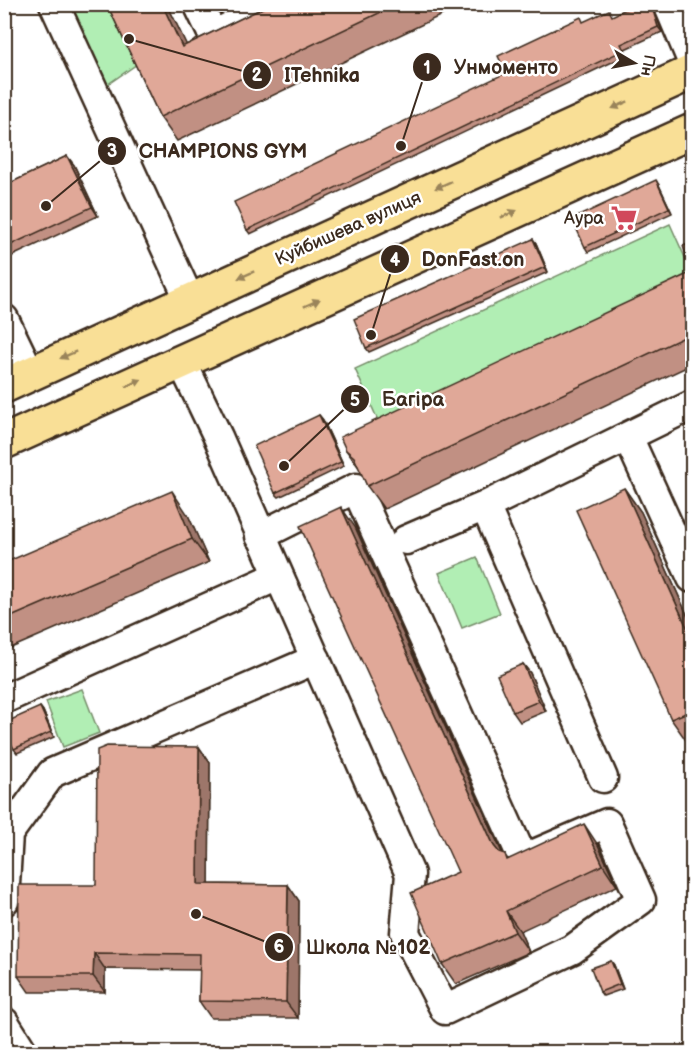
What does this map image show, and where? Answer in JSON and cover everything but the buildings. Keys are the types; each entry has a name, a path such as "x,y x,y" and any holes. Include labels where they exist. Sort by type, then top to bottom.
{"main road":[{"name":"Куйбишева вулиця","path":"17,379 693,72"},
{"path":"4,442 691,137"}],"lane":[{"path":"54,4 190,301"},
{"path":"198,4 213,35 276,4"},
{"path":"668,4 693,61"},
{"path":"4,319 17,379"},
{"path":"182,362 218,437 260,536 410,874 405,933 445,1010 573,949 641,900 607,823 523,859 356,488 260,536"},
{"path":"406,540 485,506 693,405"},
{"path":"628,437 693,578"},
{"path":"485,506 603,778"},
{"path":"4,699 278,576"},
{"path":"4,901 8,834 52,773 316,659"},
{"path":"4,1022 23,1053"}],"green space":[{"path":"55,5 112,5 140,62 95,93"},
{"path":"670,224 692,273 385,436 355,369"},
{"path":"477,557 500,613 462,628 439,573"},
{"path":"82,689 99,733 63,747 46,702"}],"place":[{"name":"ITehnika","path":"129,39"},
{"name":"Унмоменто","path":"401,146"},
{"name":"CHAMPIONS GYM","path":"46,206"},
{"name":"Аура","path":"624,218"},
{"name":"DonFast.on","path":"371,335"},
{"name":"Багіра","path":"284,466"},
{"name":"Школа №102","path":"196,914"}]}
